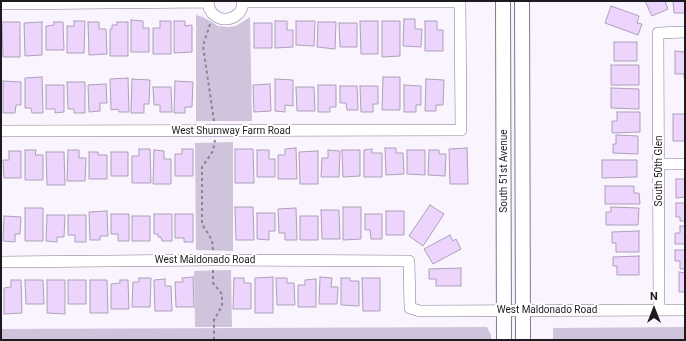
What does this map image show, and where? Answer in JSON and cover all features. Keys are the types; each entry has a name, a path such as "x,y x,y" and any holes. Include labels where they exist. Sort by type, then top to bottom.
{"main road":[{"name":"South 51st Avenue","path":"504,1 504,340"},
{"name":"South 51st Avenue","path":"522,1 523,340"}],"street":[{"path":"1,4 208,1 209,8 214,15 222,19 228,19 234,17 242,8 243,2 460,2"},
{"name":"West Shumway Farm Road","path":"1,131 461,130 460,2"},
{"name":"South 50th Glen","path":"659,310 658,33 685,32"},
{"path":"659,164 685,164"},
{"name":"West Maldonado Road","path":"1,262 213,260 409,261 410,308 420,311 685,310"}],"path":[{"path":"214,15 203,46 205,68 212,102 215,145 213,151 202,167 202,224 212,240 213,282 222,294 222,306 214,320 214,340"}],"shaded area":[{"path":"196,15 203,17 218,26 228,27 236,26 250,17 252,121 196,121"},
{"path":"233,142 233,251 196,250 195,143"},
{"path":"231,270 232,327 195,327 194,271"},
{"path":"487,327 491,335 491,340 1,340 1,330 3,329"},
{"path":"685,327 685,340 553,340 553,328"}],"building":[{"path":"645,1 665,1 668,9 652,16"},
{"path":"673,1 685,1 685,13 674,13"},
{"path":"611,6 639,16 637,23 642,24 638,35 605,23"},
{"path":"404,19 415,19 415,29 422,29 421,47 403,46"},
{"path":"131,20 143,21 143,28 149,28 149,52 131,52"},
{"path":"74,21 85,21 84,53 67,53 67,26 74,26"},
{"path":"160,21 171,21 171,54 153,54 153,28 160,28"},
{"path":"174,21 185,21 185,26 192,25 192,52 174,53"},
{"path":"275,21 287,21 287,30 293,30 293,47 275,48"},
{"path":"296,21 315,21 314,46 296,45"},
{"path":"360,21 378,21 378,54 361,54"},
{"path":"382,21 400,21 400,56 382,57"},
{"path":"425,21 437,21 437,30 443,30 443,51 425,51"},
{"path":"2,22 20,22 20,57 3,57"},
{"path":"42,22 42,55 25,56 24,23"},
{"path":"54,22 63,22 64,50 46,50 46,26 54,25"},
{"path":"88,22 99,22 99,29 106,29 107,54 89,55"},
{"path":"117,22 128,22 128,56 110,56 110,29 112,29 112,25 117,25"},
{"path":"318,22 336,22 335,49 317,47"},
{"path":"254,23 272,23 272,48 254,48"},
{"path":"339,23 357,23 357,47 340,47"},
{"path":"614,42 637,42 637,61 614,61"},
{"path":"675,51 685,52 685,78 684,74 675,74"},
{"path":"611,65 639,65 639,85 611,85"},
{"path":"42,77 43,113 32,113 31,108 25,108 25,78"},
{"path":"383,77 400,77 400,110 382,110"},
{"path":"128,78 129,112 119,112 118,109 111,110 110,79"},
{"path":"132,79 150,80 149,104 144,104 144,113 131,113"},
{"path":"275,79 293,80 293,106 285,105 285,112 275,111"},
{"path":"426,79 444,80 443,105 436,105 436,111 425,111"},
{"path":"3,81 21,82 21,105 16,105 15,113 3,113"},
{"path":"175,81 193,82 192,107 185,107 185,113 174,113"},
{"path":"67,82 85,82 85,113 74,113 74,109 68,109"},
{"path":"106,84 107,103 100,103 100,111 89,112 88,85"},
{"path":"270,84 271,111 254,112 253,85"},
{"path":"46,85 64,85 64,112 55,113 55,109 46,109"},
{"path":"318,85 336,85 336,107 330,107 330,112 318,112"},
{"path":"404,85 421,86 421,105 416,105 416,112 404,112"},
{"path":"340,86 357,86 358,110 347,110 346,103 340,103"},
{"path":"360,86 378,86 378,104 373,104 373,112 361,112"},
{"path":"153,87 171,87 172,112 160,112 160,105 154,105"},
{"path":"296,87 314,87 315,111 297,111"},
{"path":"611,88 639,89 639,109 611,108"},
{"path":"617,112 640,112 640,132 612,133 612,121 617,121"},
{"path":"673,114 685,114 685,141 673,141"},
{"path":"616,135 638,136 638,154 613,153 613,144 616,144"},
{"path":"296,148 297,179 278,179 278,155 285,155 285,149"},
{"path":"385,148 396,148 396,153 403,153 404,174 386,175"},
{"path":"467,148 468,184 450,184 449,149"},
{"path":"139,149 150,149 151,183 132,183 132,156 139,156"},
{"path":"182,149 193,149 193,176 175,176 175,154 182,154"},
{"path":"235,149 253,149 254,183 235,183"},
{"path":"372,149 372,153 382,153 382,177 364,177 364,150"},
{"path":"25,150 36,150 35,155 43,155 43,180 25,180"},
{"path":"68,150 79,150 79,158 86,158 85,181 67,181"},
{"path":"154,150 164,151 164,159 171,159 171,184 153,184"},
{"path":"257,150 269,150 269,159 275,159 275,177 257,177"},
{"path":"328,150 340,151 339,177 321,177 322,158 328,158"},
{"path":"342,150 360,150 360,176 343,177"},
{"path":"407,150 425,150 425,175 407,174"},
{"path":"429,150 439,150 439,154 446,154 445,176 428,175"},
{"path":"9,151 21,151 21,178 4,178 3,160 9,160"},
{"path":"318,151 318,184 300,184 299,152"},
{"path":"46,152 64,152 65,185 47,185"},
{"path":"89,152 98,152 98,155 107,155 107,179 89,179"},
{"path":"111,152 128,152 128,176 111,176"},
{"path":"602,160 637,160 637,177 602,178"},
{"path":"676,179 685,179 685,197 676,198"},
{"path":"605,186 634,186 634,193 639,193 640,204 605,204"},
{"path":"676,203 685,203 685,221 680,221 680,217 676,217"},
{"path":"430,205 444,214 423,246 409,236"},
{"path":"235,207 253,207 254,240 236,240"},
{"path":"343,207 361,207 361,239 343,240"},
{"path":"611,207 639,208 638,225 606,225 606,212 611,212"},
{"path":"25,208 43,208 43,241 25,241"},
{"path":"296,208 297,240 285,240 285,233 279,233 278,209"},
{"path":"321,210 339,210 340,239 322,239"},
{"path":"107,211 108,236 100,236 100,240 90,240 89,212"},
{"path":"386,211 404,211 404,235 386,235"},
{"path":"257,213 275,213 275,231 269,231 269,240 257,239"},
{"path":"111,214 129,214 129,241 118,241 118,234 111,234"},
{"path":"154,214 172,214 172,241 162,241 161,237 158,237 158,234 154,234"},
{"path":"175,214 193,214 193,242 184,242 184,238 175,238"},
{"path":"365,214 382,214 382,239 371,239 370,230 365,230"},
{"path":"47,215 65,215 64,237 57,237 57,242 46,241"},
{"path":"68,215 86,215 86,242 75,242 75,235 68,235"},
{"path":"4,216 21,217 20,234 15,234 15,242 3,241"},
{"path":"132,216 150,216 150,241 132,241"},
{"path":"300,216 318,216 318,240 300,240"},
{"path":"680,226 685,226 685,244 675,244 675,233 680,233"},
{"path":"639,231 639,252 616,252 616,243 612,243 612,232"},
{"path":"450,235 453,241 456,239 461,249 433,264 424,249"},
{"path":"675,250 685,250 685,269 680,269 680,261 675,261"},
{"path":"639,256 639,275 617,275 617,266 613,266 613,257"},
{"path":"461,268 461,286 436,286 436,279 429,279 429,269"},
{"path":"679,272 685,273 685,292 679,292"},
{"path":"193,277 194,307 176,307 175,282 183,282 182,278"},
{"path":"273,277 273,313 255,313 255,278"},
{"path":"320,277 332,278 331,287 338,287 337,304 319,304"},
{"path":"139,278 151,278 150,307 132,307 133,282 139,282"},
{"path":"234,278 244,278 244,283 251,283 251,309 233,309"},
{"path":"276,278 287,278 287,283 294,283 295,305 277,305"},
{"path":"341,278 350,278 350,281 359,281 359,306 341,305"},
{"path":"362,278 380,278 380,311 363,311"},
{"path":"165,279 165,286 171,286 172,311 155,311 154,280"},
{"path":"316,279 316,307 298,307 298,285 305,285 305,280"},
{"path":"11,280 21,280 22,313 4,314 4,288 11,287"},
{"path":"25,280 43,280 44,304 26,304"},
{"path":"47,280 65,280 65,314 47,313"},
{"path":"68,280 86,280 86,304 68,304"},
{"path":"90,280 107,280 108,313 90,313"},
{"path":"120,280 128,280 129,309 111,309 111,284 120,283"}]}
